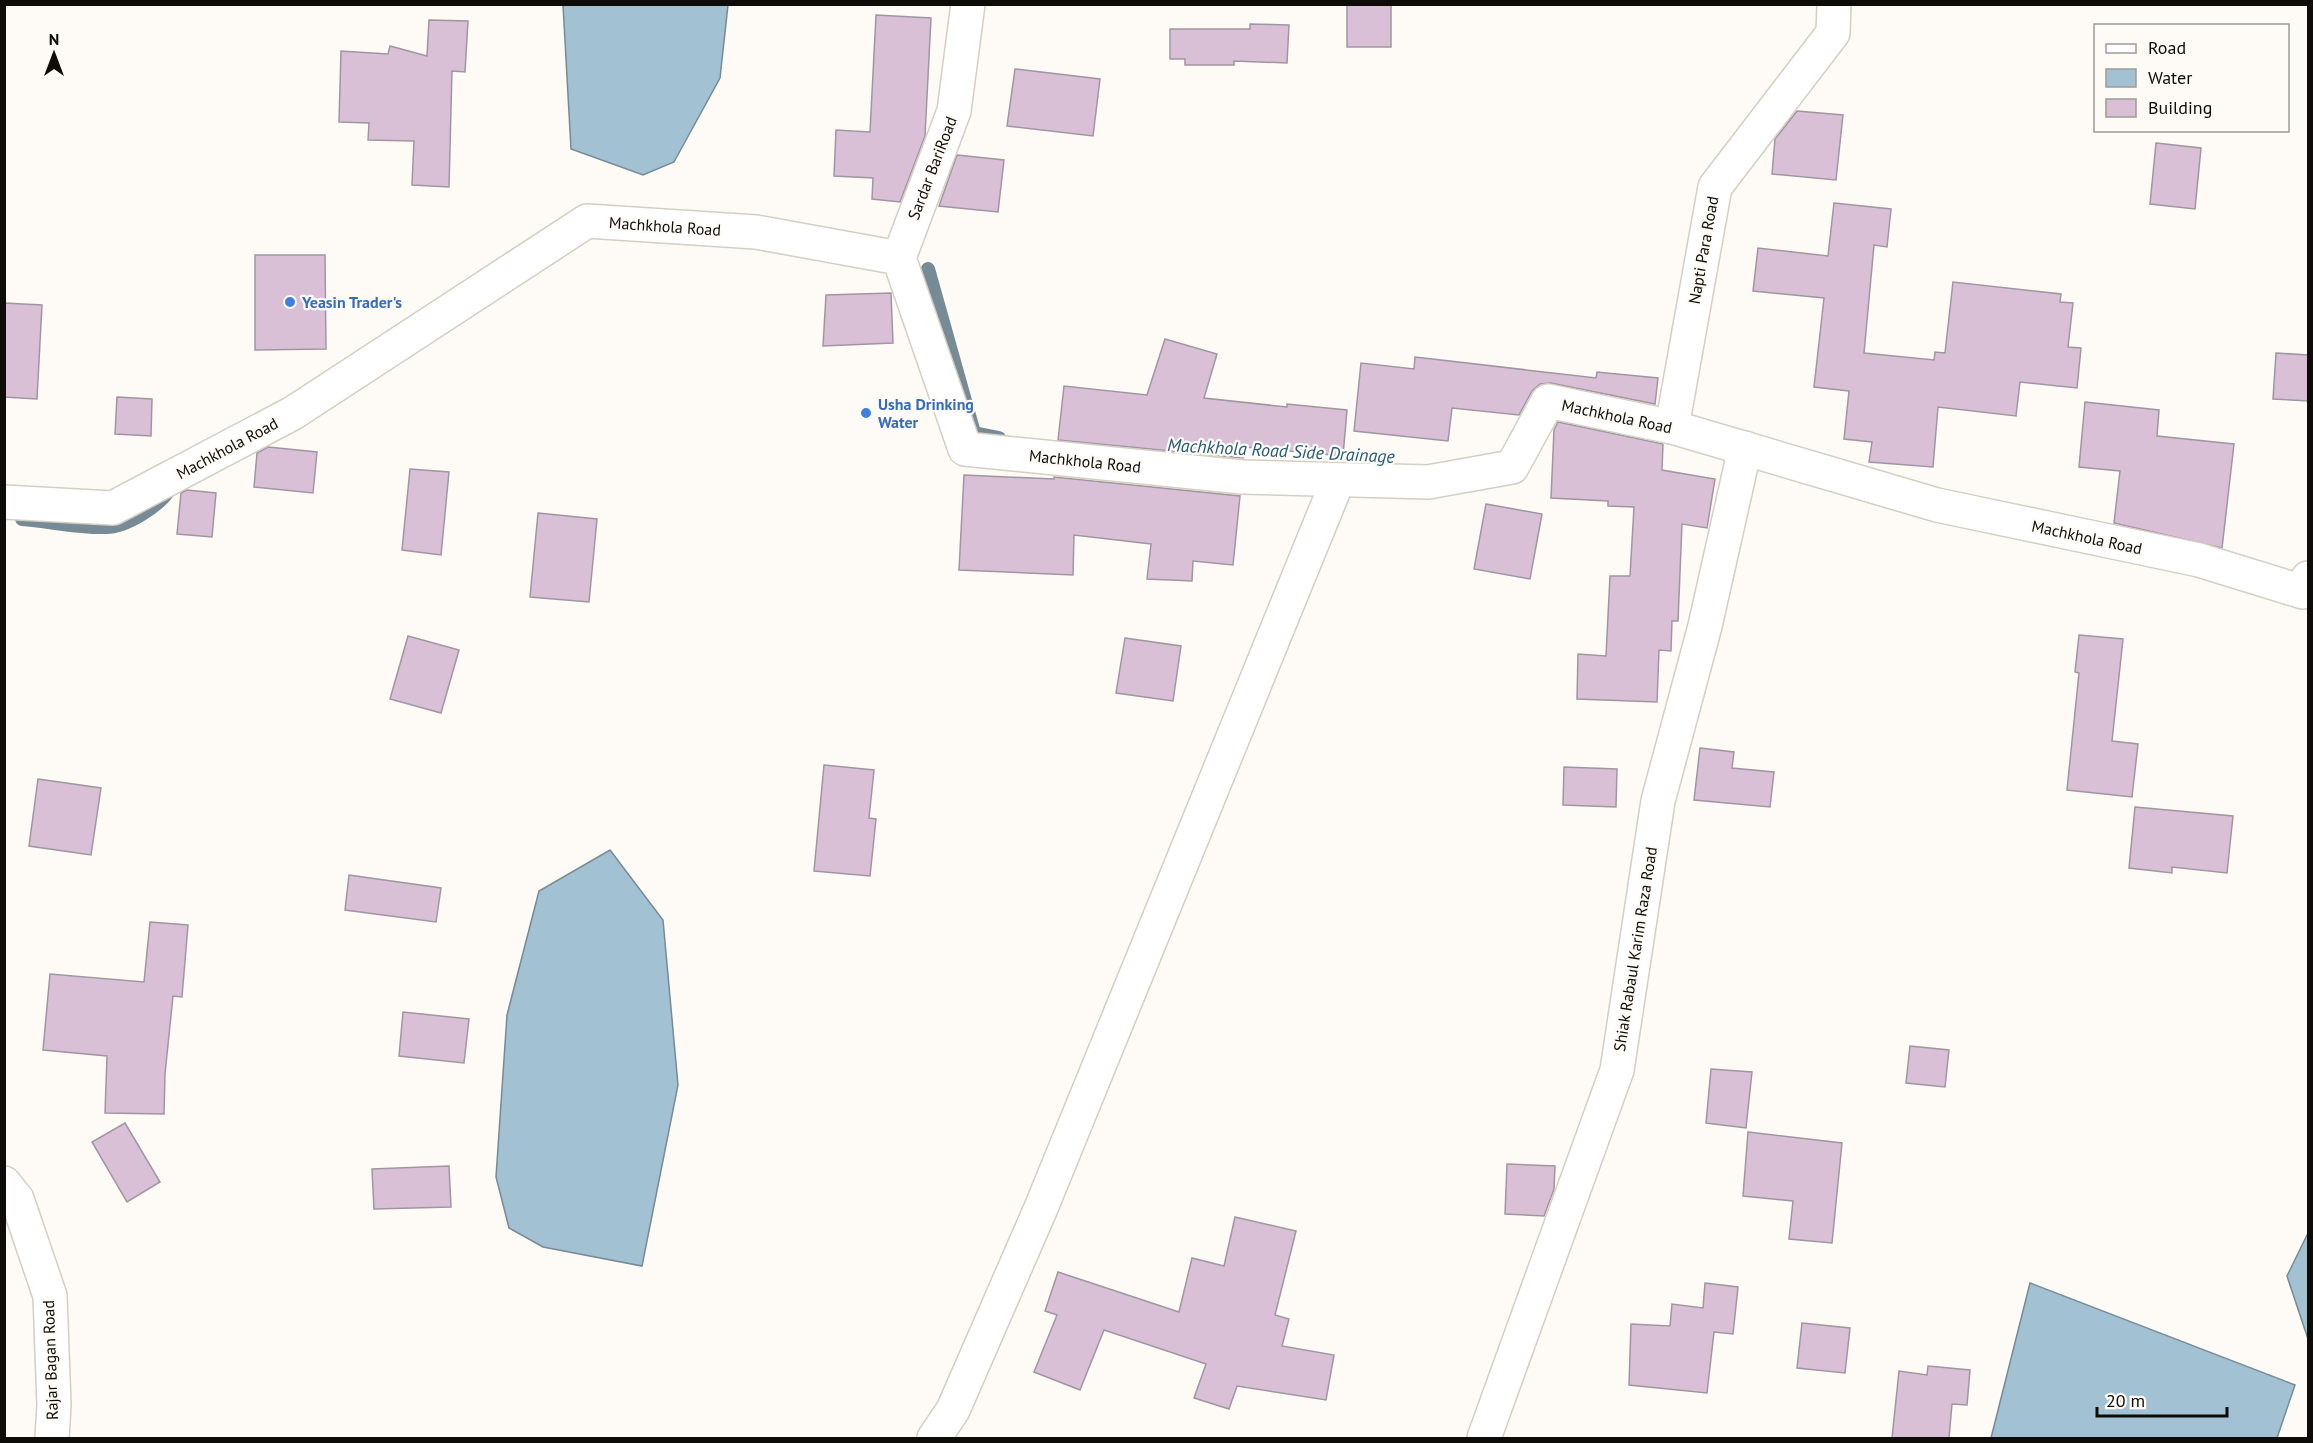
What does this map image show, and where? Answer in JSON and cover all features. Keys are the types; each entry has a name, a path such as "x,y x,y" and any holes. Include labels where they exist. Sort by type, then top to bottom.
{"street":[{"name":"Sardar BariRoad","path":"898,258 954,111 968,4"},
{"name":"Napti Para Road","path":"1672,427 1715,187 1833,33 1834,4"},
{"name":"Machkhola Road","path":"4,502 113,508 293,413 587,221 756,232 898,258 965,449 1242,477 1428,482 1512,467 1548,401 1672,427 1937,505 2199,561 2303,592 2308,578"},
{"name":"Shiak Rabaul Karim Raza Road","path":"1484,1438 1617,1070 1658,801 1705,626 1745,448"},
{"path":"934,1438 953,1410 1041,1208 1338,480"},
{"name":"Rajar Bagan Road","path":"4,1183 18,1199 50,1296 54,1405 52,1438"}],"water":[{"path":"563,5 728,5 720,78 674,162 643,175 571,149"},
{"path":"610,850 663,920 678,1085 642,1266 543,1247 509,1228 496,1177 507,1015 539,891"},
{"path":"2308,1233 2308,1339 2287,1276"},
{"path":"2030,1283 2295,1385 2277,1438 1991,1438"}],"building":[{"path":"1347,4 1391,4 1391,47 1347,47"},
{"path":"876,15 931,18 925,136 900,202 872,199 873,178 834,176 836,130 870,132"},
{"path":"429,20 468,21 465,72 452,71 449,187 412,185 414,141 368,140 369,123 339,122 341,51 388,54 390,46 427,56"},
{"path":"1250,24 1289,25 1287,63 1234,61 1234,65 1185,65 1185,59 1170,59 1170,29 1250,29"},
{"path":"1015,69 1100,79 1093,136 1007,126"},
{"path":"1797,111 1843,115 1836,180 1772,174 1775,139"},
{"path":"2156,143 2201,148 2195,209 2150,204"},
{"path":"957,155 1004,160 998,212 939,206"},
{"path":"1834,203 1891,209 1887,247 1874,245 1864,353 1934,360 1935,352 1945,353 1953,282 2061,294 2060,302 2073,303 2068,347 2081,348 2077,388 2020,382 2016,416 1938,407 1933,467 1869,462 1872,442 1844,439 1849,391 1814,387 1824,298 1753,291 1758,248 1828,256"},
{"name":"Yeasin Trader's","path":"255,255 325,255 326,349 255,350"},
{"path":"891,293 893,343 823,346 826,295"},
{"path":"4,303 42,305 37,399 4,397"},
{"path":"1165,339 1217,354 1204,398 1287,407 1287,404 1347,410 1343,456 1245,447 1243,458 1058,440 1064,386 1147,395"},
{"path":"2276,353 2308,355 2308,401 2273,399"},
{"path":"1415,357 1596,378 1597,372 1658,378 1655,404 1551,383 1540,384 1532,391 1519,415 1452,408 1448,441 1354,431 1361,363 1414,369"},
{"path":"117,397 152,399 151,436 115,434"},
{"path":"2085,402 2159,410 2157,436 2234,444 2222,548 2114,523 2120,471 2079,467"},
{"path":"1558,422 1663,444 1662,470 1715,479 1707,528 1682,524 1678,621 1672,621 1671,651 1659,650 1657,702 1577,699 1578,654 1606,656 1610,576 1630,576 1634,507 1608,506 1608,501 1551,498 1554,430"},
{"path":"268,447 317,452 313,493 254,487 257,453"},
{"path":"410,469 449,472 441,555 402,550"},
{"path":"964,475 1054,479 1054,477 1240,496 1233,565 1193,561 1192,581 1147,579 1151,544 1074,535 1073,575 959,570"},
{"path":"187,490 216,493 212,537 177,534 181,493"},
{"path":"1486,504 1542,514 1530,579 1474,569"},
{"path":"538,513 597,519 589,602 530,597"},
{"path":"2079,635 2123,639 2112,741 2138,744 2132,797 2067,790 2079,673 2075,672"},
{"path":"408,636 459,650 441,713 390,699"},
{"path":"1125,638 1181,646 1173,701 1116,693"},
{"path":"1700,748 1734,752 1732,768 1774,772 1770,807 1694,800"},
{"path":"824,765 874,770 869,818 876,819 870,876 814,871"},
{"path":"1564,767 1617,769 1616,807 1563,805"},
{"path":"38,779 101,788 91,855 29,846"},
{"path":"2135,807 2233,816 2227,873 2172,867 2172,873 2129,868"},
{"path":"349,875 441,888 436,922 345,910"},
{"path":"150,922 188,925 182,997 173,996 165,1074 164,1114 105,1113 107,1056 43,1050 50,974 144,982"},
{"path":"403,1012 469,1019 464,1063 399,1056"},
{"path":"1910,1046 1949,1050 1945,1087 1906,1083"},
{"path":"1711,1069 1752,1072 1746,1128 1706,1123"},
{"path":"125,1123 160,1182 127,1202 92,1142"},
{"path":"1748,1132 1842,1143 1832,1243 1789,1239 1793,1201 1743,1196"},
{"path":"1507,1164 1555,1166 1554,1189 1544,1216 1505,1214"},
{"path":"449,1166 451,1207 374,1209 372,1169"},
{"path":"1235,1217 1296,1231 1275,1315 1289,1319 1282,1346 1334,1355 1326,1400 1237,1386 1229,1409 1194,1398 1206,1364 1104,1330 1080,1390 1034,1372 1057,1315 1045,1311 1058,1272 1179,1312 1192,1258 1224,1266"},
{"path":"1705,1283 1738,1287 1733,1334 1714,1332 1707,1393 1629,1385 1631,1324 1670,1326 1672,1304 1703,1308"},
{"path":"1802,1323 1850,1328 1845,1373 1797,1368"},
{"path":"1928,1366 1970,1370 1967,1405 1952,1404 1949,1438 1892,1438 1899,1371 1927,1375"}],"waterway":[{"name":"Machkhola Road Side Drainage","path":"928,269 974,433 999,438"},
{"path":"22,519 85,526 114,526 132,520 158,503 169,490"}],"place":[{"name":"Yeasin Trader's","path":"290,302"},
{"name":"Usha Drinking Water","path":"866,413"}]}
